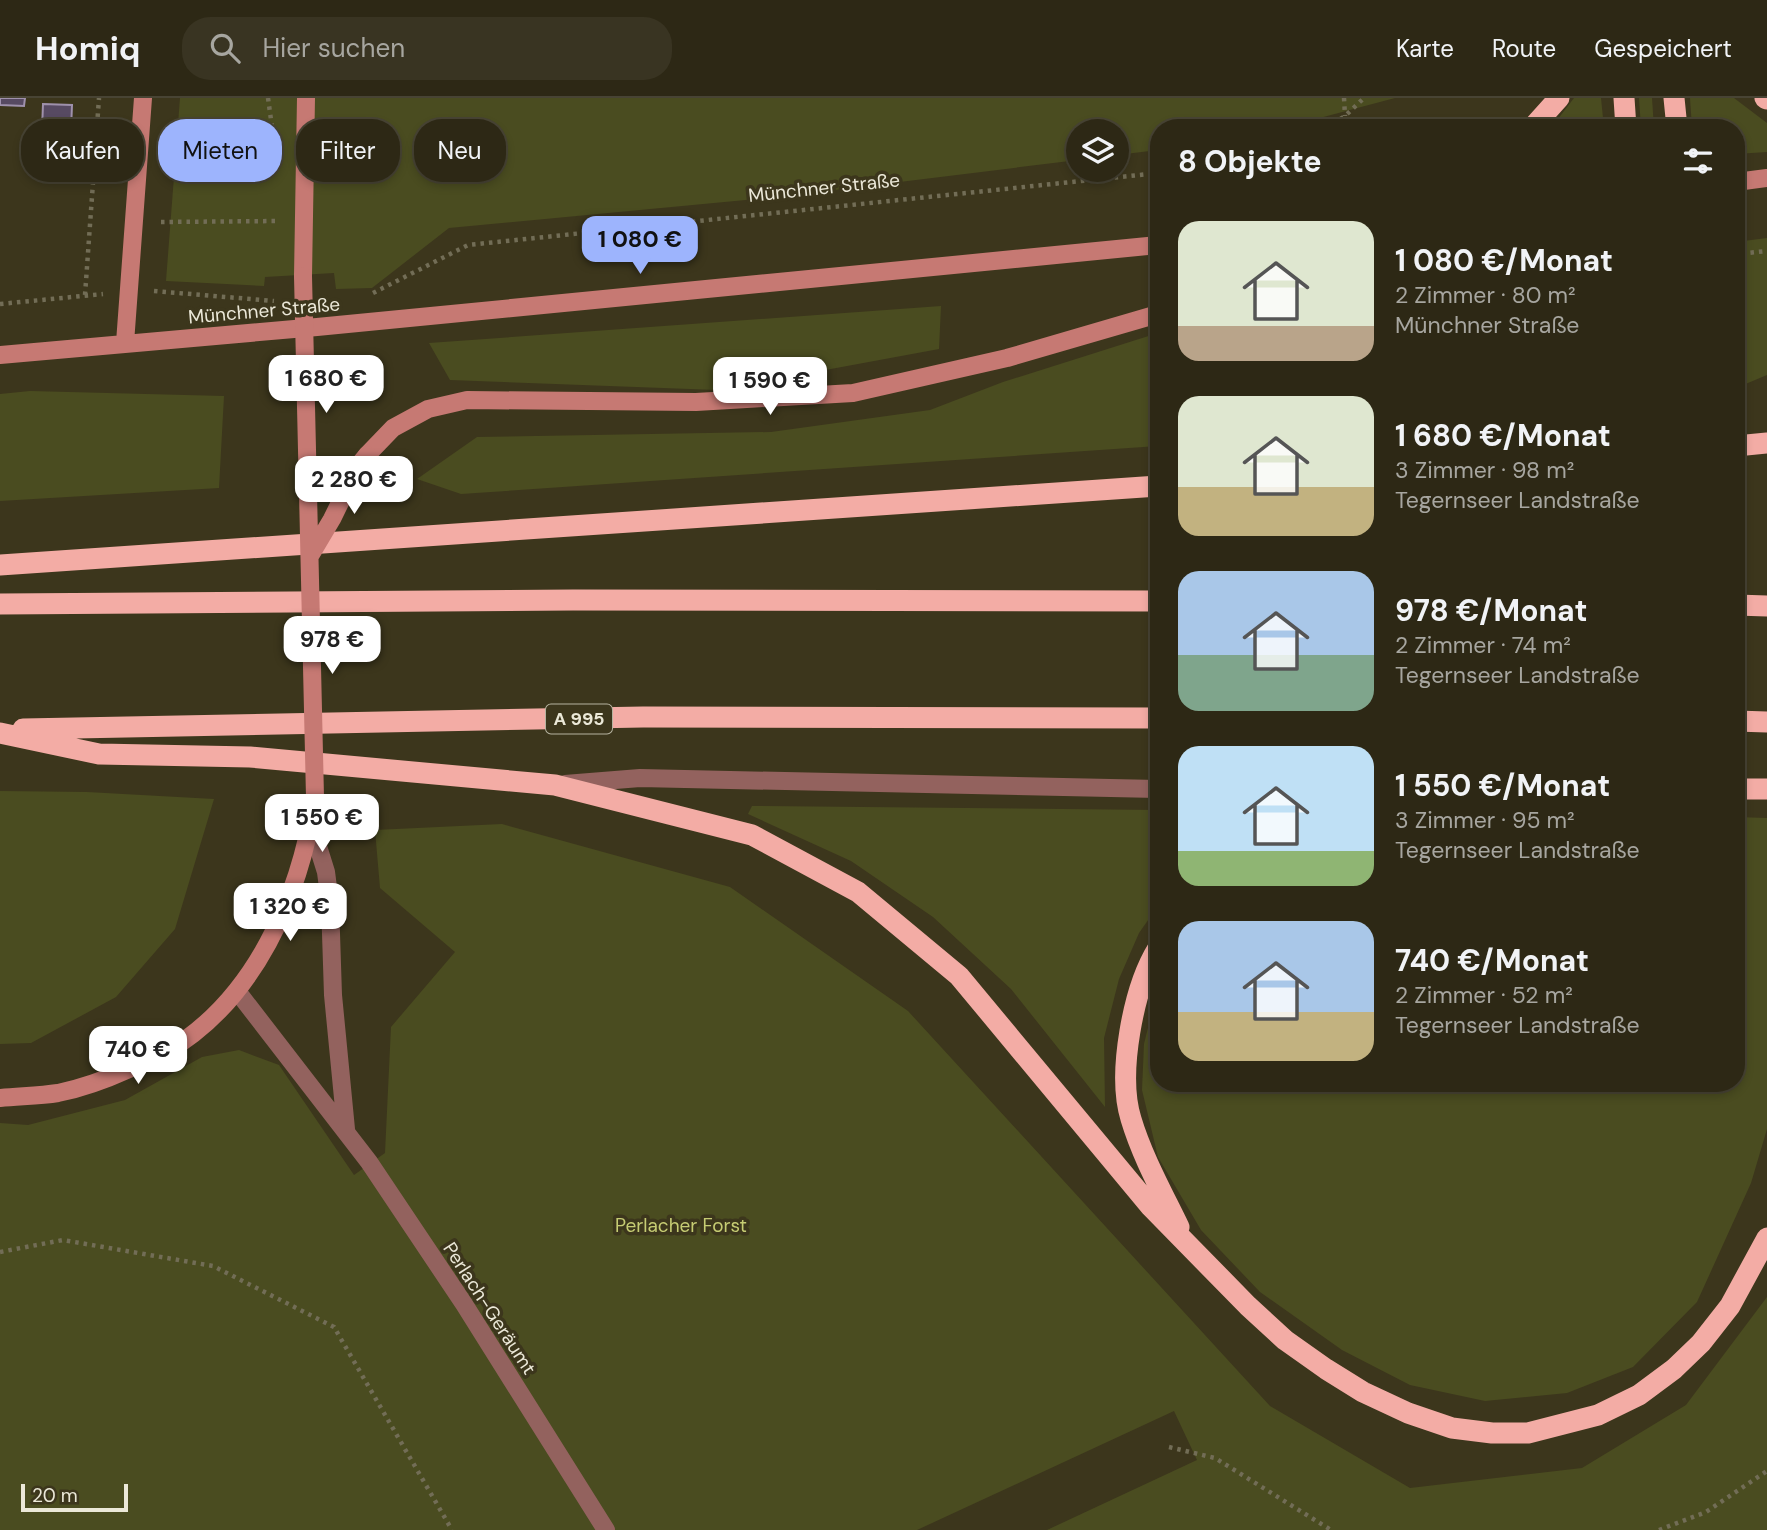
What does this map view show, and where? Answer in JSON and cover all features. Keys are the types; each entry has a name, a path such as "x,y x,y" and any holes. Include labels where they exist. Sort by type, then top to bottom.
{"highway":[{"path":"1540,119 1559,98"},
{"path":"1624,98 1625,119"},
{"path":"1674,98 1676,119"},
{"path":"1745,445 1767,443"},
{"path":"0,565 1150,487"},
{"path":"0,604 573,600 1150,601"},
{"path":"1745,605 1767,606"},
{"name":"A 995","path":"0,731 643,717 1150,718"},
{"path":"1745,721 1767,722"},
{"path":"0,731 99,754 250,757 555,785 752,835 858,892 959,976 1151,1207 1285,1340 1363,1392 1408,1413 1452,1428 1492,1433 1528,1433 1598,1415 1639,1395 1674,1369 1701,1343 1730,1306 1767,1238"},
{"path":"1745,789 1767,789"},
{"path":"1150,967 1139,993 1128,1039 1126,1077 1130,1118 1158,1185 1186,1241"}],"main road":[{"path":"125,343 143,98"},
{"path":"0,1098 59,1093 107,1079 163,1054 205,1025 237,991 277,926 297,873 311,824 315,797 303,276 306,98"},
{"path":"1745,181 1767,178"},
{"name":"Münchner Straße","path":"0,355 331,326 1150,246"},
{"path":"310,556 358,466 393,428 428,409 467,400 695,402 853,393 1007,358 1150,316"}],"street":[{"path":"555,785 640,778 1150,789"},
{"path":"311,824 326,872 330,903 333,995 346,1133"},
{"name":"Perlach-Geräumt","path":"237,991 369,1162 464,1304 606,1530"}],"path":[{"path":"85,295 99,98"},
{"path":"1344,98 1345,116"},
{"path":"1340,119 1364,98"},
{"name":"Münchner Straße","path":"372,294 468,245 1150,174"},
{"path":"189,222 278,221"},
{"path":"1745,253 1767,251"},
{"name":"Münchner Straße","path":"0,304 158,290 274,302 286,300"},
{"path":"0,1252 63,1240 213,1266 334,1327 452,1530"},
{"path":"1169,1447 1215,1458 1331,1530"},
{"path":"1659,1530 1706,1512 1767,1471"}],"green space":[{"path":"180,98 1395,98 1316,119 1150,119 1150,151 1129,154 1129,119 1066,119 1066,161 777,197 449,228 372,288 336,289 334,273 265,277 264,286 166,281 174,182 282,182 282,119 178,119"},
{"path":"1574,98 1601,98 1603,119 1558,119"},
{"path":"1639,98 1652,98 1653,119 1640,119"},
{"path":"1690,98 1734,98 1767,123 1767,152 1745,153 1745,119 1691,119"},
{"path":"1767,238 1767,375 1745,384 1745,241"},
{"path":"941,306 939,349 717,390 450,380 429,343"},
{"path":"1150,336 1150,447 461,494 417,479 477,437 771,432 930,410 1003,382"},
{"path":"30,391 224,396 219,488 0,501 0,394"},
{"path":"0,791 87,792 214,799 175,929 116,997 31,1043 0,1044"},
{"path":"752,806 1150,810 1150,917 1139,933 1119,979 1104,1038 1105,1107 1011,989 933,917 851,861 748,814"},
{"path":"1745,817 1767,818 1767,1129 1751,1183 1697,1302 1633,1367 1567,1393 1485,1401 1410,1385 1342,1350 1260,1292 1201,1230 1158,1157 1142,1090 1144,1044 1150,1020 1150,1092 1745,1092"},
{"name":"Perlacher Forst","path":"502,824 730,887 908,1011 1270,1406 1410,1488 1582,1468 1686,1405 1767,1297 1767,1530 1047,1530 1197,1460 1174,1411 917,1530 0,1530 0,1123 28,1125 125,1100 202,1057 239,1050 279,1065 354,1175 385,1153 391,1027 455,952 380,888 375,830"}],"building":[{"path":"0,98 25,98 24,106 0,105"},
{"path":"43,104 72,105 71,119 42,119"}]}
